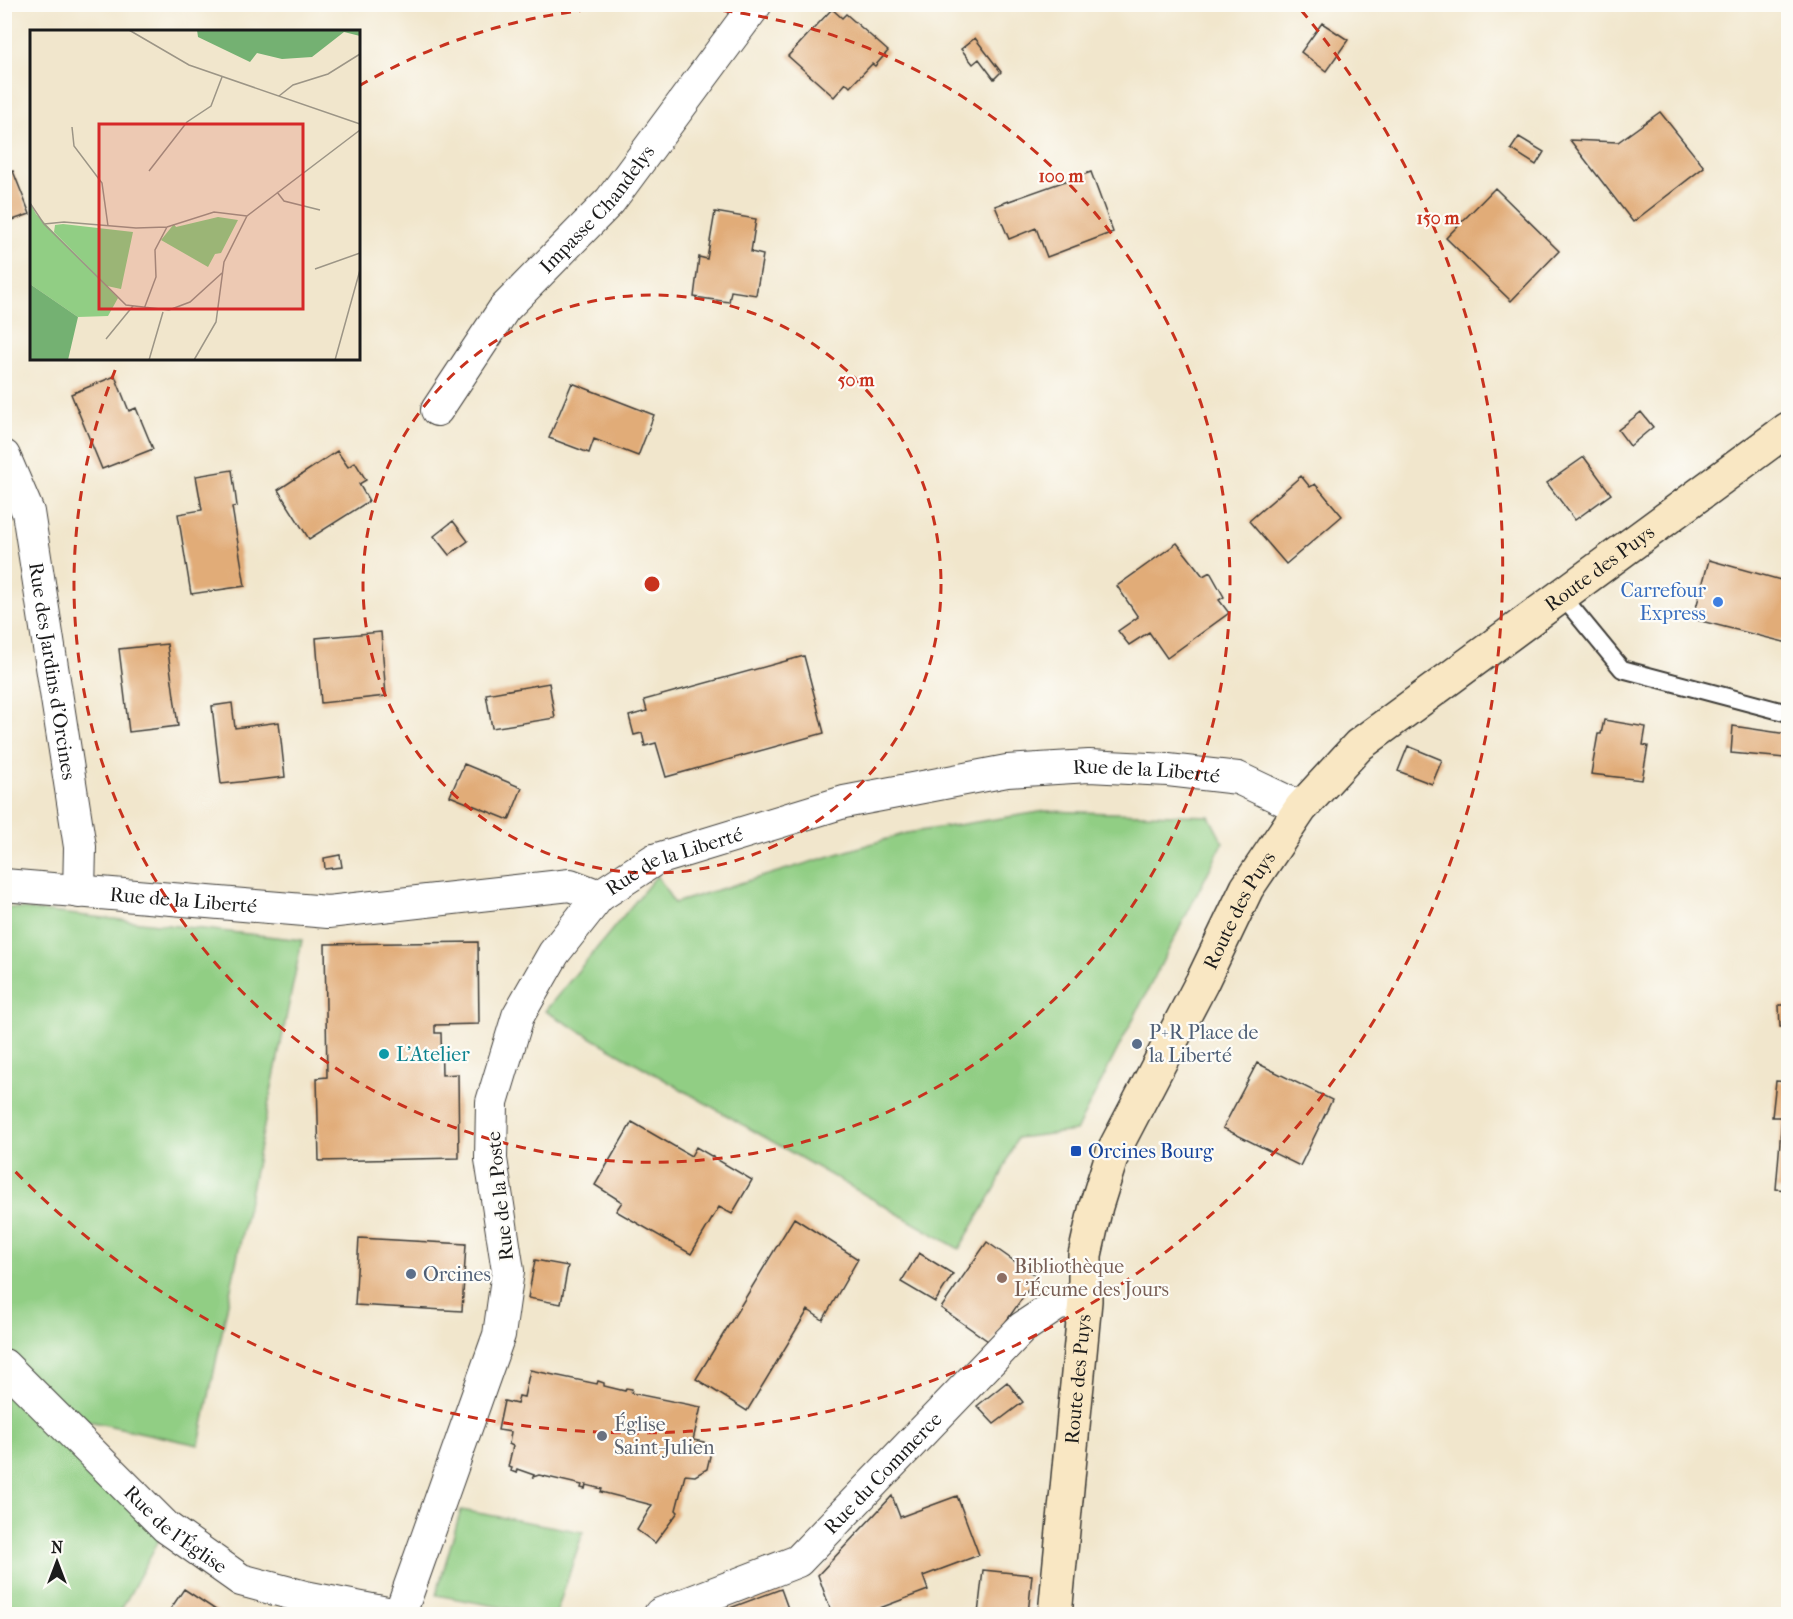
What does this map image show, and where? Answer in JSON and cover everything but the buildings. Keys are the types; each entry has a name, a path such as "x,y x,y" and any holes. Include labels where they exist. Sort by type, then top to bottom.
{"main road":[{"name":"Route des Puys","path":"1055,1614 1085,1301 1085,1255 1096,1206 1113,1152 1202,982 1247,888 1301,808 1359,745 1788,429"}],"street":[{"name":"Impasse Chandelys","path":"437,410 504,309 610,201 756,4"},
{"name":"Rue des Jardins d'Orcines","path":"4,456 28,512 80,847 79,892"},
{"name":"Rue de la Liberté","path":"4,885 328,912 570,885 599,896 654,860 844,802 1007,771 1089,766 1168,770 1238,778 1301,808"},
{"name":"Rue de la Poste","path":"400,1614 499,1335 508,1271 491,1159 492,1102 518,1016 554,953 599,896"},
{"name":"Rue du Commerce","path":"660,1614 798,1561 1022,1328 1058,1304 1085,1301"},
{"name":"Rue de l'Église","path":"4,1365 166,1527 241,1580 298,1606 392,1614"}],"lane":[{"path":"1562,596 1622,669 1788,713"}],"green space":[{"path":"1046,811 1209,816 1223,843 1076,1131 1017,1138 996,1187 959,1249 545,1011 657,875 674,903 907,833"},
{"path":"5,907 302,940 199,1445 70,1417 5,1349"},
{"path":"4,1365 166,1527 119,1614 5,1614"},
{"path":"461,1510 583,1532 556,1614 538,1614 436,1595"}],"place":[{"name":"Carrefour Express","path":"1718,602"},
{"name":"P+R Place de la Liberté","path":"1137,1044"},
{"name":"L'Atelier","path":"384,1054"},
{"name":"Orcines Bourg","path":"1076,1151"},
{"name":"Orcines","path":"411,1274"},
{"name":"Bibliothèque L'Écume des Jours","path":"1002,1278"},
{"name":"Église Saint-Julien","path":"602,1436"}]}
